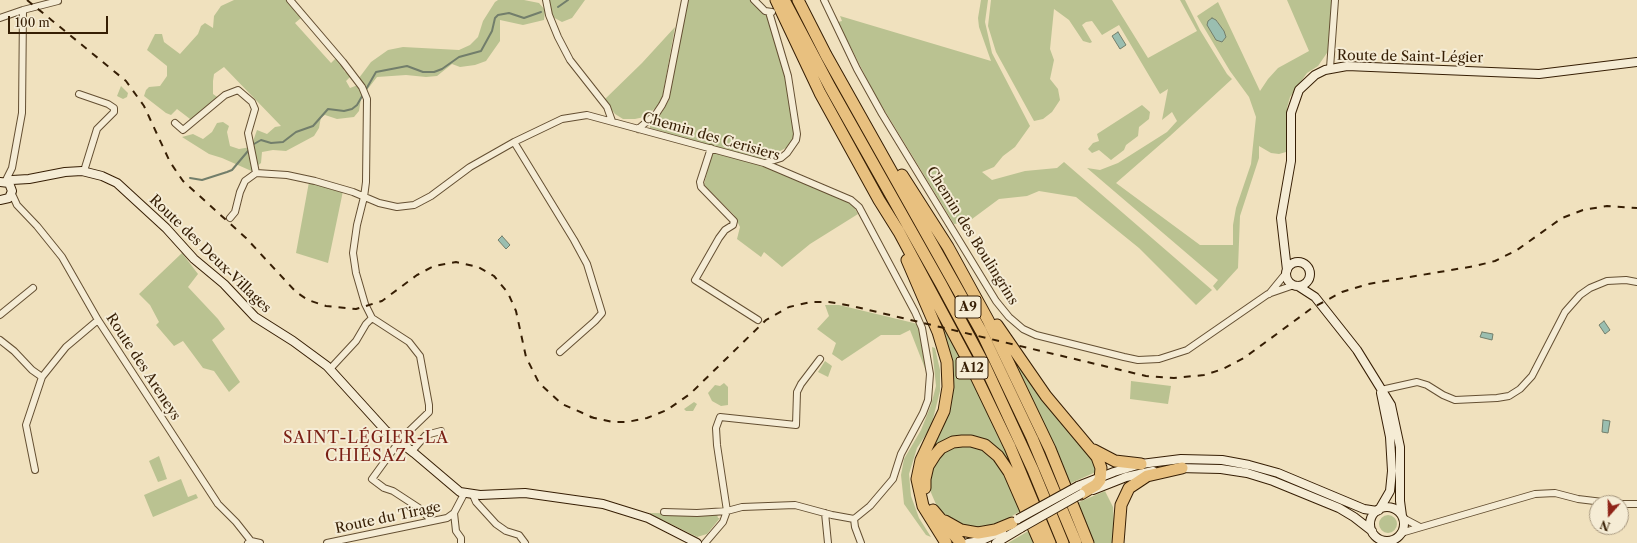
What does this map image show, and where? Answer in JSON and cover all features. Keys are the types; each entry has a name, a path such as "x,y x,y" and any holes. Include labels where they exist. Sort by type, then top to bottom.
{"highway":[{"name":"A9","path":"784,0 830,87 941,284 985,366 1033,470 1063,543"},
{"name":"A9","path":"798,0 840,81 941,258 987,344 1032,438 1076,543"},
{"name":"A12","path":"774,8 879,200 938,302 986,394 1022,474 1050,543"},
{"path":"840,81 948,247 978,296 1028,371 1060,413 1091,447 1101,455 1115,461 1141,464"},
{"path":"879,200 931,314 947,362 948,387 946,405 939,424 921,460 917,480 920,496 932,515 946,543"},
{"path":"948,247 988,320 1027,400 1055,460 1088,543"},
{"path":"938,543 925,489 925,475 930,462 937,452 949,444 962,440 976,442 992,450 1005,464 1040,543"},
{"path":"1080,490 1096,485 1101,476 1099,462 1091,447"},
{"path":"1118,543 1121,505 1129,488 1147,476 1182,468"},
{"path":"932,515 955,527 974,533 987,533 1017,523"},
{"path":"932,515 962,543"}],"main road":[{"name":"Route de Saint-Légier","path":"1287,271 1281,218 1291,161 1292,106 1299,90 1306,82 1320,72 1330,68 1355,66 1539,74 1637,62"},
{"name":"Route des Deux-Villages","path":"2,200 8,185 65,172 84,171 108,178 121,185 166,228 194,259 224,284 254,317 293,341 330,369 386,431 412,451 451,486 464,494"},
{"path":"1285,245 1292,254 1308,268 1314,297"},
{"path":"962,543 994,535 1080,490 1133,474 1182,468 1221,469 1247,473 1273,481 1339,508 1359,520 1382,540 1392,541 1401,533 1404,526 1400,500 1401,459 1399,436 1391,405 1357,350 1314,297 1288,280 1287,271 1292,264 1301,263"},
{"path":"1296,285 1304,284 1309,278"},
{"path":"1374,543 1371,520 1390,491 1392,471 1390,437 1381,390"},
{"path":"1101,476 1141,464 1195,459 1222,460 1249,465 1293,478 1364,509 1378,510 1392,508 1398,511 1402,517"},
{"path":"464,494 525,493 602,504 648,518 696,543"},
{"path":"996,543 1017,523"}],"street":[{"path":"290,0 362,86 367,98 366,173 364,196 356,225 353,253 356,273 365,304 372,318 409,342 420,356 429,412 399,442 372,479 384,488 393,491 419,508 432,521"},
{"path":"546,0 549,14 570,60 607,106 612,116 612,121"},
{"path":"638,128 656,114 666,97 685,0"},
{"path":"754,0 761,8 774,8 788,76 797,134 796,140 787,153 771,162 764,163"},
{"name":"Chemin des Boulingrins","path":"824,0 857,69 882,114 996,300 1009,317 1023,329 1036,335 1124,357 1138,360 1159,359 1187,350 1268,294 1287,271"},
{"path":"1330,68 1335,0"},
{"path":"0,18 23,10 58,1"},
{"path":"8,185 19,137 22,113 23,10"},
{"path":"175,124 183,130 225,95 238,90 252,102 255,109 248,133 256,173 245,181 240,192 235,212 230,218"},
{"path":"79,94 108,104 114,108 114,112 97,129 84,171"},
{"name":"Chemin des Cerisiers","path":"256,173 285,175 315,181 364,196 379,203 397,207 414,205 431,196 470,167 514,142 562,119 587,115 764,163 851,200 860,207 904,287 922,328 930,374 928,400 924,413 901,454 892,481 868,508 854,519"},
{"path":"514,142 587,264 602,313 560,352"},
{"path":"710,148 700,182 702,187 731,216 734,225 725,230 719,238 695,280 758,320"},
{"name":"Route des Areneys","path":"8,185 17,205 37,226 62,257 98,320 215,500 236,522 250,542"},
{"name":"Route des Areneys","path":"2,200 17,205"},
{"path":"1381,390 1417,382 1428,385 1443,396 1455,400 1509,396 1532,376 1565,312 1580,295 1590,288 1608,281 1626,280 1637,282"},
{"name":"Chemin des Boulingrins","path":"1268,294 1296,285"},
{"path":"0,315 33,288"},
{"path":"330,369 356,341 368,321 372,318"},
{"path":"35,470 26,425 42,377 66,347 98,320"},
{"path":"0,340 14,351 32,370 42,377"},
{"path":"706,543 723,522 727,511 716,428 720,417 796,425 797,392 801,384 820,359"},
{"path":"412,451 426,435 441,431"},
{"name":"Route du Tirage","path":"327,543 447,518 454,513 464,494"},
{"path":"1401,533 1420,527 1430,526 1536,494 1555,494 1589,500"},
{"path":"473,495 476,502 496,524 503,530 519,535 525,543"},
{"path":"664,512 697,514 742,508 794,505 854,519 855,527 861,543"},
{"path":"454,513 456,531 461,538 461,543"},
{"path":"825,513 828,543"},
{"path":"1402,517 1420,527"},
{"path":"250,542 260,543"}],"green space":[{"path":"234,0 288,0 301,18 295,23 331,63 336,58 343,66 344,71 351,76 346,81 350,88 358,85 362,92 359,111 354,117 337,119 325,115 321,117 319,128 314,136 286,151 273,150 262,152 261,163 256,167 256,173 209,154 182,137 193,134 203,139 212,132 217,123 223,122 229,126 227,132 230,146 239,149 251,147 257,130 267,134 275,127 281,126 224,67 214,74 213,81 213,94 220,99 194,122 177,109 171,115 166,113 144,96 149,87 160,86 167,76 167,66 147,50 155,34 162,34 164,42 180,54 198,34 201,26 205,23 213,28 214,16 221,6"},
{"path":"498,0 524,0 539,3 545,10 544,20 523,25 500,20 500,41 486,61 475,65 460,67 452,64 437,76 426,77 406,75 377,77 367,90 359,78 371,62 388,50 403,47 459,50 470,45 478,37 483,21 495,2"},
{"path":"550,0 585,0 572,18 562,22 549,15"},
{"path":"688,0 754,0 769,12 786,75 795,138 791,145 764,160 650,128 650,123 662,112 669,100"},
{"path":"981,0 988,0 985,22 992,53 1030,126 1015,147 1003,156 994,167 982,172 992,180 1025,171 1057,168 1064,162 1212,290 1196,305 1139,248 1076,197 1039,191 1027,196 999,199 968,222 954,224 874,93 838,22 842,21 840,16 991,61 979,27 978,18"},
{"path":"991,0 1112,0 1148,58 1197,31 1180,0 1185,0 1200,30 1227,74 1232,79 1116,183 1200,245 1233,245 1233,225 1236,208 1251,164 1256,117 1249,97 1230,71 1197,16 1218,2 1260,91 1278,68 1309,51 1287,0 1333,0 1329,50 1318,66 1307,73 1290,97 1287,108 1286,152 1279,154 1271,153 1259,146 1259,158 1240,216 1238,268 1217,291 1213,286 1218,280 1087,168 1100,170 1118,163 1167,132 1177,121 1172,112 1162,120 1168,89 1160,94 1119,25 1102,35 1092,21 1086,22 1082,25 1092,42 1090,43 1083,41 1069,20 1054,9 1050,49 1054,60 1050,79 1058,89 1060,100 1052,112 1043,119 1034,121 996,52 988,26","holes":["1217,21 1225,34 1219,41 1217,39"]},
{"path":"675,27 662,99 657,107 644,117 635,119 623,119 615,114 604,100 642,63"},
{"path":"121,86 128,93 127,97 123,99 117,96"},
{"path":"1142,105 1150,112 1149,119 1139,127 1138,136 1126,145 1124,150 1111,160 1099,150 1092,153 1088,149 1093,143 1099,141 1097,134"},
{"path":"714,152 764,166 847,201 854,207 858,214 810,244 782,267 764,252 761,257 737,239 740,227 734,215 704,185 711,155"},
{"path":"309,182 343,191 328,263 296,253"},
{"path":"182,253 198,274 188,287 218,319 225,329 212,340 240,382 229,392 214,371 203,368 183,341 174,346 156,325 159,322 150,305 139,294"},
{"path":"928,298 950,335 1021,481 972,438 923,463 950,397"},
{"path":"825,305 839,305 918,324 926,371 910,330 900,335 881,335 842,361 832,354 836,343 817,329 829,316"},
{"path":"932,347 935,348 940,370 940,391 931,427 917,448 909,474 911,496 919,518 931,537 926,535 904,504 901,475 904,459 921,430 931,405 936,386"},
{"path":"1006,347 1091,452 1098,471 1069,484"},
{"path":"825,361 832,366 828,377 818,372"},
{"path":"1131,381 1171,386 1168,404 1130,399"},
{"path":"724,383 728,387 728,405 721,406 712,401 708,393 715,385 720,386"},
{"path":"694,402 697,404 693,411 686,411 684,409"},
{"path":"962,445 970,445 989,452 1004,470 1022,510 999,524 971,527 955,522 938,509 929,488 929,479 934,463 946,450"},
{"path":"159,456 167,479 158,482 149,461"},
{"path":"181,479 188,497 196,494 198,498 153,517 144,495"},
{"path":"1105,491 1113,507 1115,543 1093,543 1077,503"},
{"path":"649,513 717,514 718,518 720,518 707,534 697,537"},
{"path":"1388,515 1394,518 1397,524 1394,530 1388,533 1382,530 1379,524 1382,518"},
{"path":"1030,530 1036,543 1008,543"}],"shaded area":[{"path":"1212,18 1216,20 1224,31 1226,37 1222,42 1216,40 1207,25 1208,21"},
{"path":"1118,32 1126,45 1120,49 1112,36"},
{"path":"502,236 510,245 506,249 498,240"},
{"path":"1604,321 1610,330 1605,334 1599,325"},
{"path":"1482,332 1493,334 1492,340 1480,337"},
{"path":"1603,420 1610,421 1608,433 1602,432"}],"waterway":[{"path":"558,7 568,0"},
{"path":"254,144 261,140 271,143 283,142 296,132 313,126 328,109 344,111 352,109 357,105 376,72 407,66 423,72 434,72 442,69 459,57 481,51 492,31 495,18 498,15 509,13 524,18 541,12"},
{"path":"190,178 202,180 232,170 248,151"}],"railway":[{"path":"27,0 126,81 144,106 170,162 183,181 246,238 296,292 308,300 326,306 356,309 382,301 417,275 434,266 456,262 478,267 494,276 508,293 516,311 526,357 539,383 562,404 594,418"},
{"path":"590,417 613,422 627,422 647,418 667,410 690,394 766,320 789,307 811,302 829,302 852,306 1146,376 1174,378 1204,375 1223,369 1244,358 1312,308 1342,292 1368,284 1475,266 1495,261 1517,250 1562,218 1583,210 1607,206 1637,208"}],"district":[{"name":"SAINT-LÉGIER-LA CHIÉSAZ","path":"366,447"}]}
